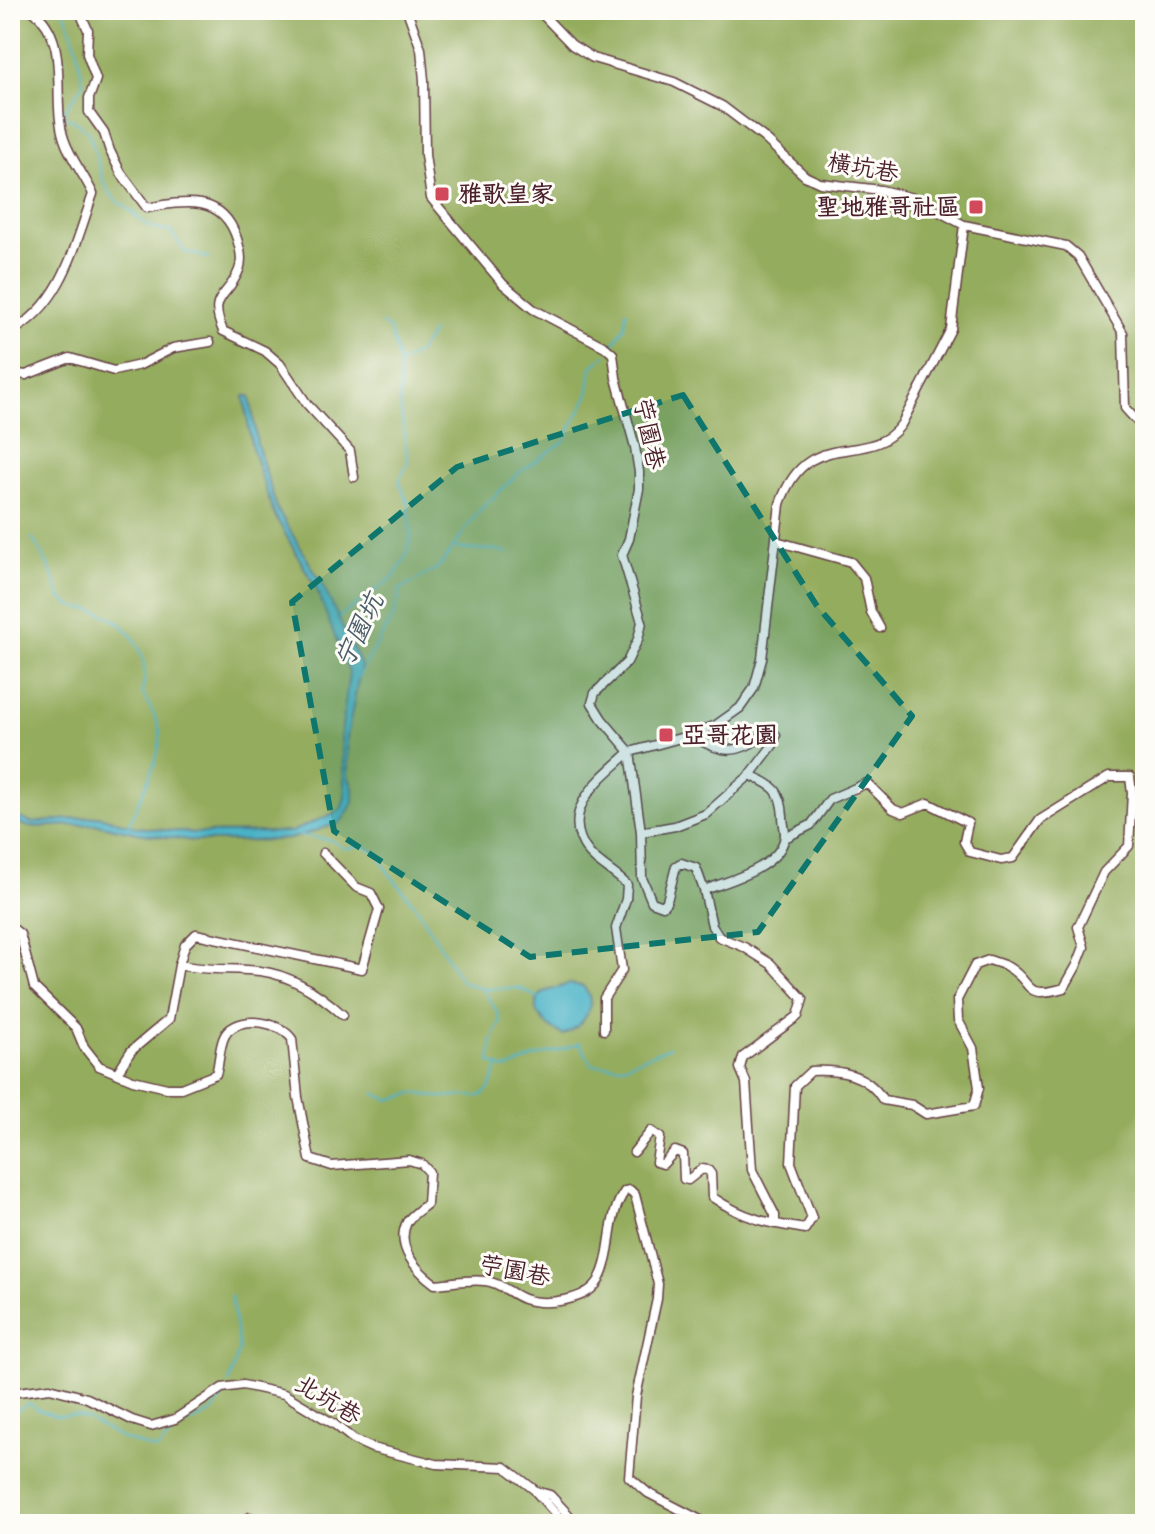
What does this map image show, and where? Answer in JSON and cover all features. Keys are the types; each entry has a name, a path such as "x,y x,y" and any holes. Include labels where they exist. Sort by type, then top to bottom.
{"street":[{"path":"10,332 30,322 63,277 93,194 64,139 57,45 32,10"},
{"path":"79,10 88,30 87,54 96,79 89,98 89,112 104,133 121,173 147,208 200,202 217,210 233,225 241,252 240,268 217,299 216,316 223,331 265,351 280,364 307,404 350,451 354,477"},
{"name":"苧園巷","path":"407,10 421,49 425,155 431,198 503,284 533,309 613,354 639,472 639,489 629,539 622,555 642,622 627,662 595,693 592,703 630,752"},
{"name":"橫坑巷","path":"538,10 572,45 593,58 674,82 722,106 763,137 805,176 820,183 881,190 913,198 964,225 1066,246 1078,256 1123,333 1125,408 1145,430"},
{"path":"604,1030 604,998 622,970 616,928 626,899 627,885 614,871 591,855 580,838 576,824 590,788 630,752 691,735 730,717 754,688 762,659 780,504 795,472 816,456 873,443 893,435 901,425 951,329 964,225"},
{"path":"10,373 26,375 70,358 114,371 140,365 173,348 210,342"},
{"path":"776,541 851,562 864,578 871,612 880,628"},
{"path":"641,832 675,826 706,814 750,775 773,745 776,735 767,733 733,752 691,735"},
{"path":"630,752 641,832 642,878 652,902 663,906 667,901 676,866 681,863 696,868 712,926 719,937 744,947 771,964 803,999 798,1016 743,1057 740,1068 746,1082 752,1170 775,1215 775,1224"},
{"path":"750,775 774,787 782,801 785,838"},
{"path":"634,1152 651,1131 656,1133 660,1137 656,1162 663,1164 675,1151 681,1152 684,1179 688,1180 702,1169 708,1170 712,1197 768,1225 805,1229 812,1218 791,1163 795,1086 811,1071 835,1070 859,1077 876,1088 883,1100 912,1105 926,1114 974,1106 979,1088 973,1048 958,1020 957,1000 975,965 989,960 1010,968 1026,987 1043,994 1064,988 1084,947 1078,927 1104,872 1129,846 1130,777 1109,777 1040,820 1013,858 1001,860 970,852 964,842 968,823 928,803 903,813 893,809 867,783 830,799 811,825 785,838 769,861 744,876 704,890"},
{"path":"117,1073 131,1051 169,1019 185,945 196,934 362,969 379,909 371,893 356,887 323,853"},
{"name":"苧園巷","path":"10,926 20,934 34,987 76,1028 89,1056 99,1066 117,1073 151,1085 181,1088 216,1074 223,1038 229,1029 251,1022 265,1023 288,1034 292,1039 310,1159 332,1166 409,1160 422,1164 429,1172 427,1204 407,1221 403,1243 408,1256 435,1284 485,1281 539,1302 582,1295 598,1284 605,1265 616,1205 625,1191 630,1190 637,1203 658,1284 636,1396 629,1477 648,1493 708,1524"},
{"path":"179,965 203,970 264,972 326,999 343,1015"},
{"name":"北坑巷","path":"10,1393 50,1388 87,1398 151,1426 175,1419 222,1388 243,1385 284,1394 354,1440 372,1448 436,1464 505,1467 536,1491 565,1524"},
{"name":"北坑巷","path":"536,1491 550,1495 577,1524"}],"highlighted area":[{"path":"683,395 817,606 912,716 758,932 530,957 334,831 292,602 457,467"}],"green space":[{"path":"10,10 1145,10 1145,1524 10,1524"}],"water":[{"path":"244,396 250,396 257,444 277,509 322,584 361,665 347,737 348,776 353,788 353,802 348,812 340,823 290,839 252,841 194,841 97,824 29,827 10,820 10,815 32,823 99,816 136,827 194,833 291,832 341,810 345,796 341,736 349,672 316,588 273,512 251,444"},
{"path":"569,984 583,986 590,1001 583,1021 563,1035 547,1025 536,1011 538,998 544,992"}],"waterway":[{"path":"64,10 77,48 83,84 62,115 88,132 102,177 117,201 151,227 170,231 185,252 209,258"},
{"name":"宁園坑","path":"610,350 625,326 626,311"},
{"path":"339,617 394,577 407,555 411,535 408,503 399,481 408,462 400,403 399,364 390,329 382,324"},
{"path":"400,364 419,352 432,332"},
{"name":"宁園坑","path":"358,677 394,615 400,590 439,567 479,511 519,473 564,441 588,396 592,367 606,355"},
{"path":"32,538 49,566 62,599 70,605 96,611 119,623 129,632 141,653 144,666 142,692 157,722 160,742 154,766 128,826"},
{"path":"454,547 507,553"},
{"path":"299,835 331,840 345,849 361,845 378,854 388,872 418,909 462,982 483,989 498,1013 500,1022 492,1040 490,1062 505,1069 580,1043 592,1065 623,1066 670,1047"},
{"path":"484,989 519,988 539,998"},
{"path":"374,1093 389,1100 414,1093 438,1097 481,1096 490,1088 498,1068"},
{"path":"229,1383 239,1349 231,1296"},
{"path":"10,1414 29,1403 56,1416 75,1415 87,1419 123,1439 157,1450 176,1429 211,1413 225,1394"}],"place":[{"name":"雅歌皇家","path":"442,194"},
{"name":"聖地雅哥社區","path":"976,207"},
{"name":"亞哥花園","path":"666,735"}]}
